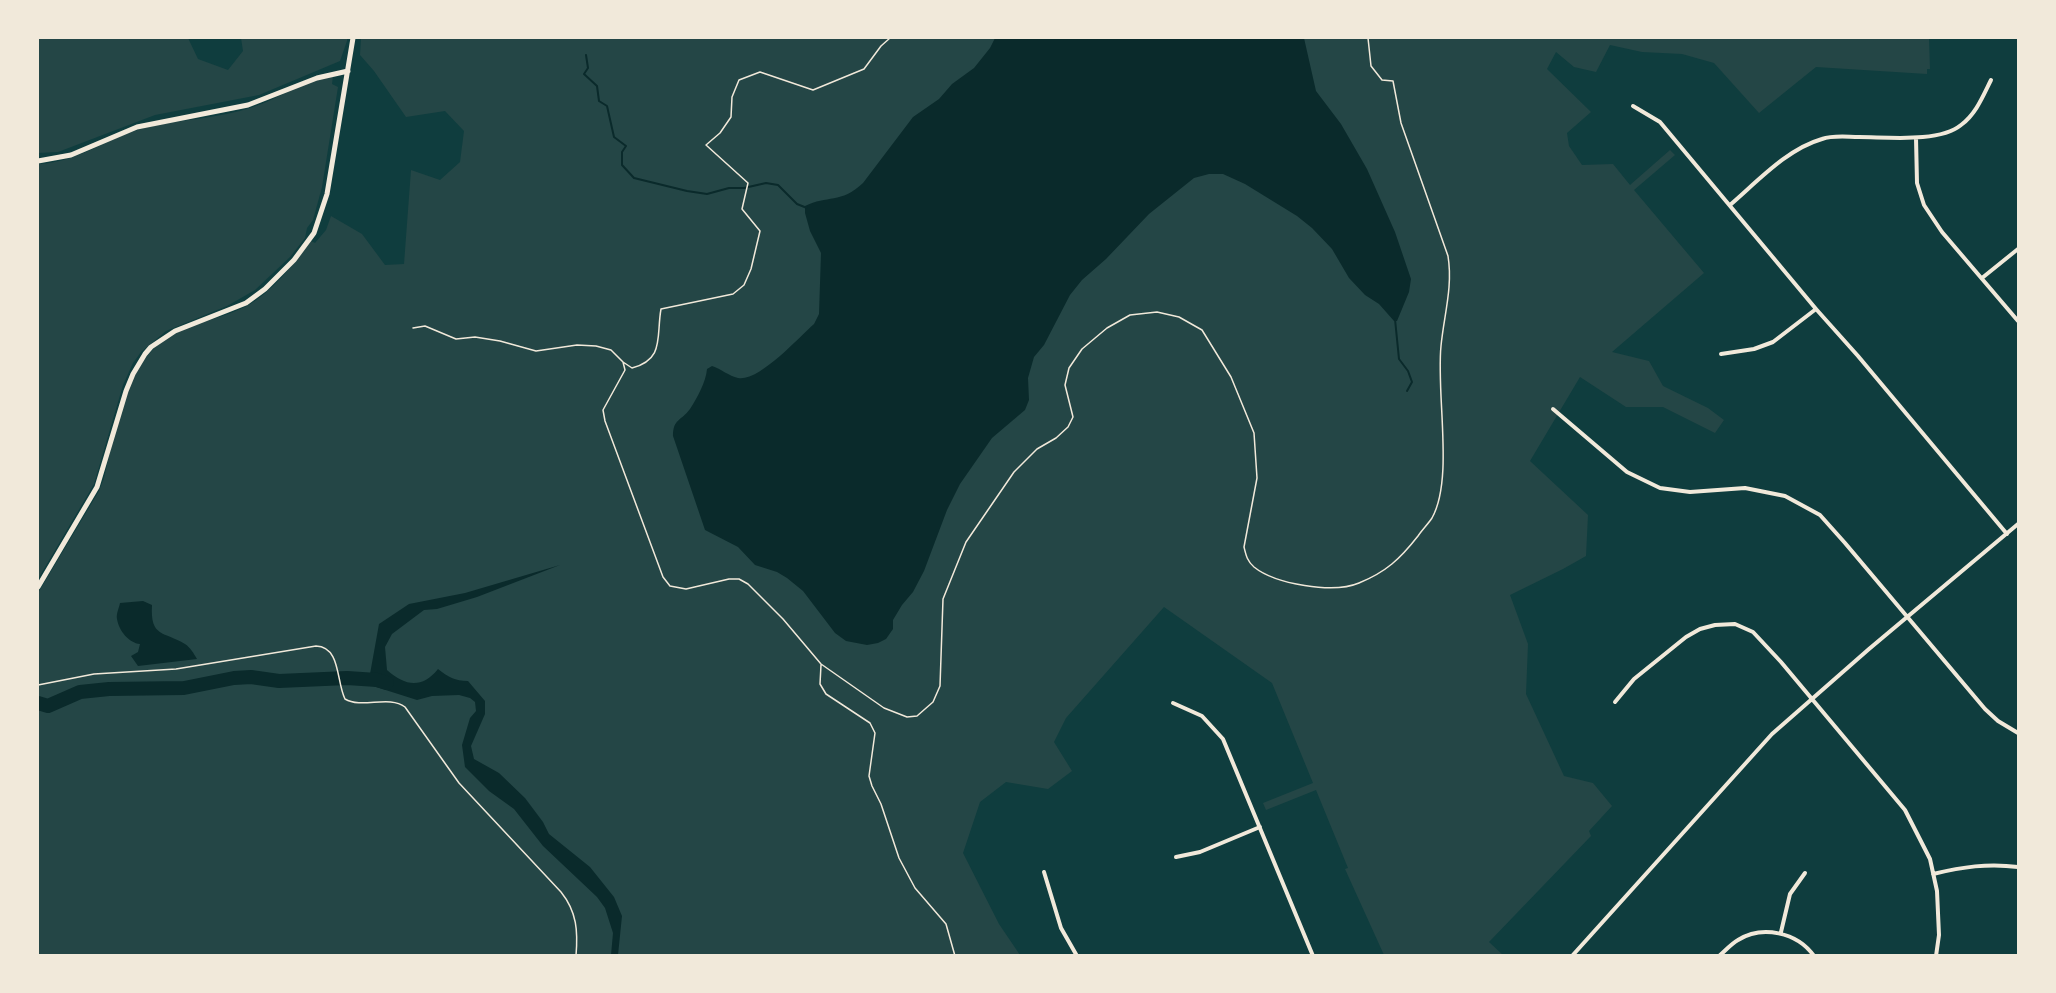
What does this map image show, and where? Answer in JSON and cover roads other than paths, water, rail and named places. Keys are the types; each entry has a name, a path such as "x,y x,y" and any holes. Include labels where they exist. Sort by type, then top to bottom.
{"street":[{"path":"38,587 97,487 126,391 145,354 160,340 175,331 246,303 265,289 294,260 314,233 327,194 353,38"},
{"path":"38,161 71,155 137,127 248,105 317,78 348,71"},
{"path":"1731,205 1788,156 1809,143 1826,137 1916,137 1949,132 1962,125 1976,110 1991,80"},
{"path":"1633,106 1660,122 2007,534"},
{"path":"1916,137 1917,183 1924,205 1942,232 2019,321"},
{"path":"1982,278 2019,249"},
{"path":"1721,354 1754,349 1773,342 1816,309"},
{"path":"1553,409 1627,472 1660,488 1690,492 1745,488 1785,496 1820,515 1985,709 1998,721 2019,733"},
{"path":"1572,956 1772,735 1869,649 2019,524"},
{"path":"1615,702 1635,679 1686,637 1700,629 1715,624 1735,624 1753,632 1905,810 1930,859 1937,891 1939,935 1936,956"},
{"path":"1173,703 1202,716 1223,739 1313,956"},
{"path":"1176,857 1200,852 1260,828"},
{"path":"1933,874 1968,866 2019,867"},
{"path":"1044,872 1061,928 1077,956"},
{"path":"1780,932 1790,894 1805,873"},
{"path":"1719,956 1738,940 1752,934 1780,932 1794,938 1814,956"}],"waterway":[{"path":"586,55 588,68 584,74 597,86 599,101 607,106 614,137 626,146 622,152 622,165 634,178 707,194 729,188 744,188 766,183 778,185 797,204 807,208"},
{"path":"1395,319 1399,359 1408,371 1412,382 1407,391"},
{"path":"38,703 48,706 80,692 109,689 184,688 251,677 279,681 347,678 387,683"}]}
